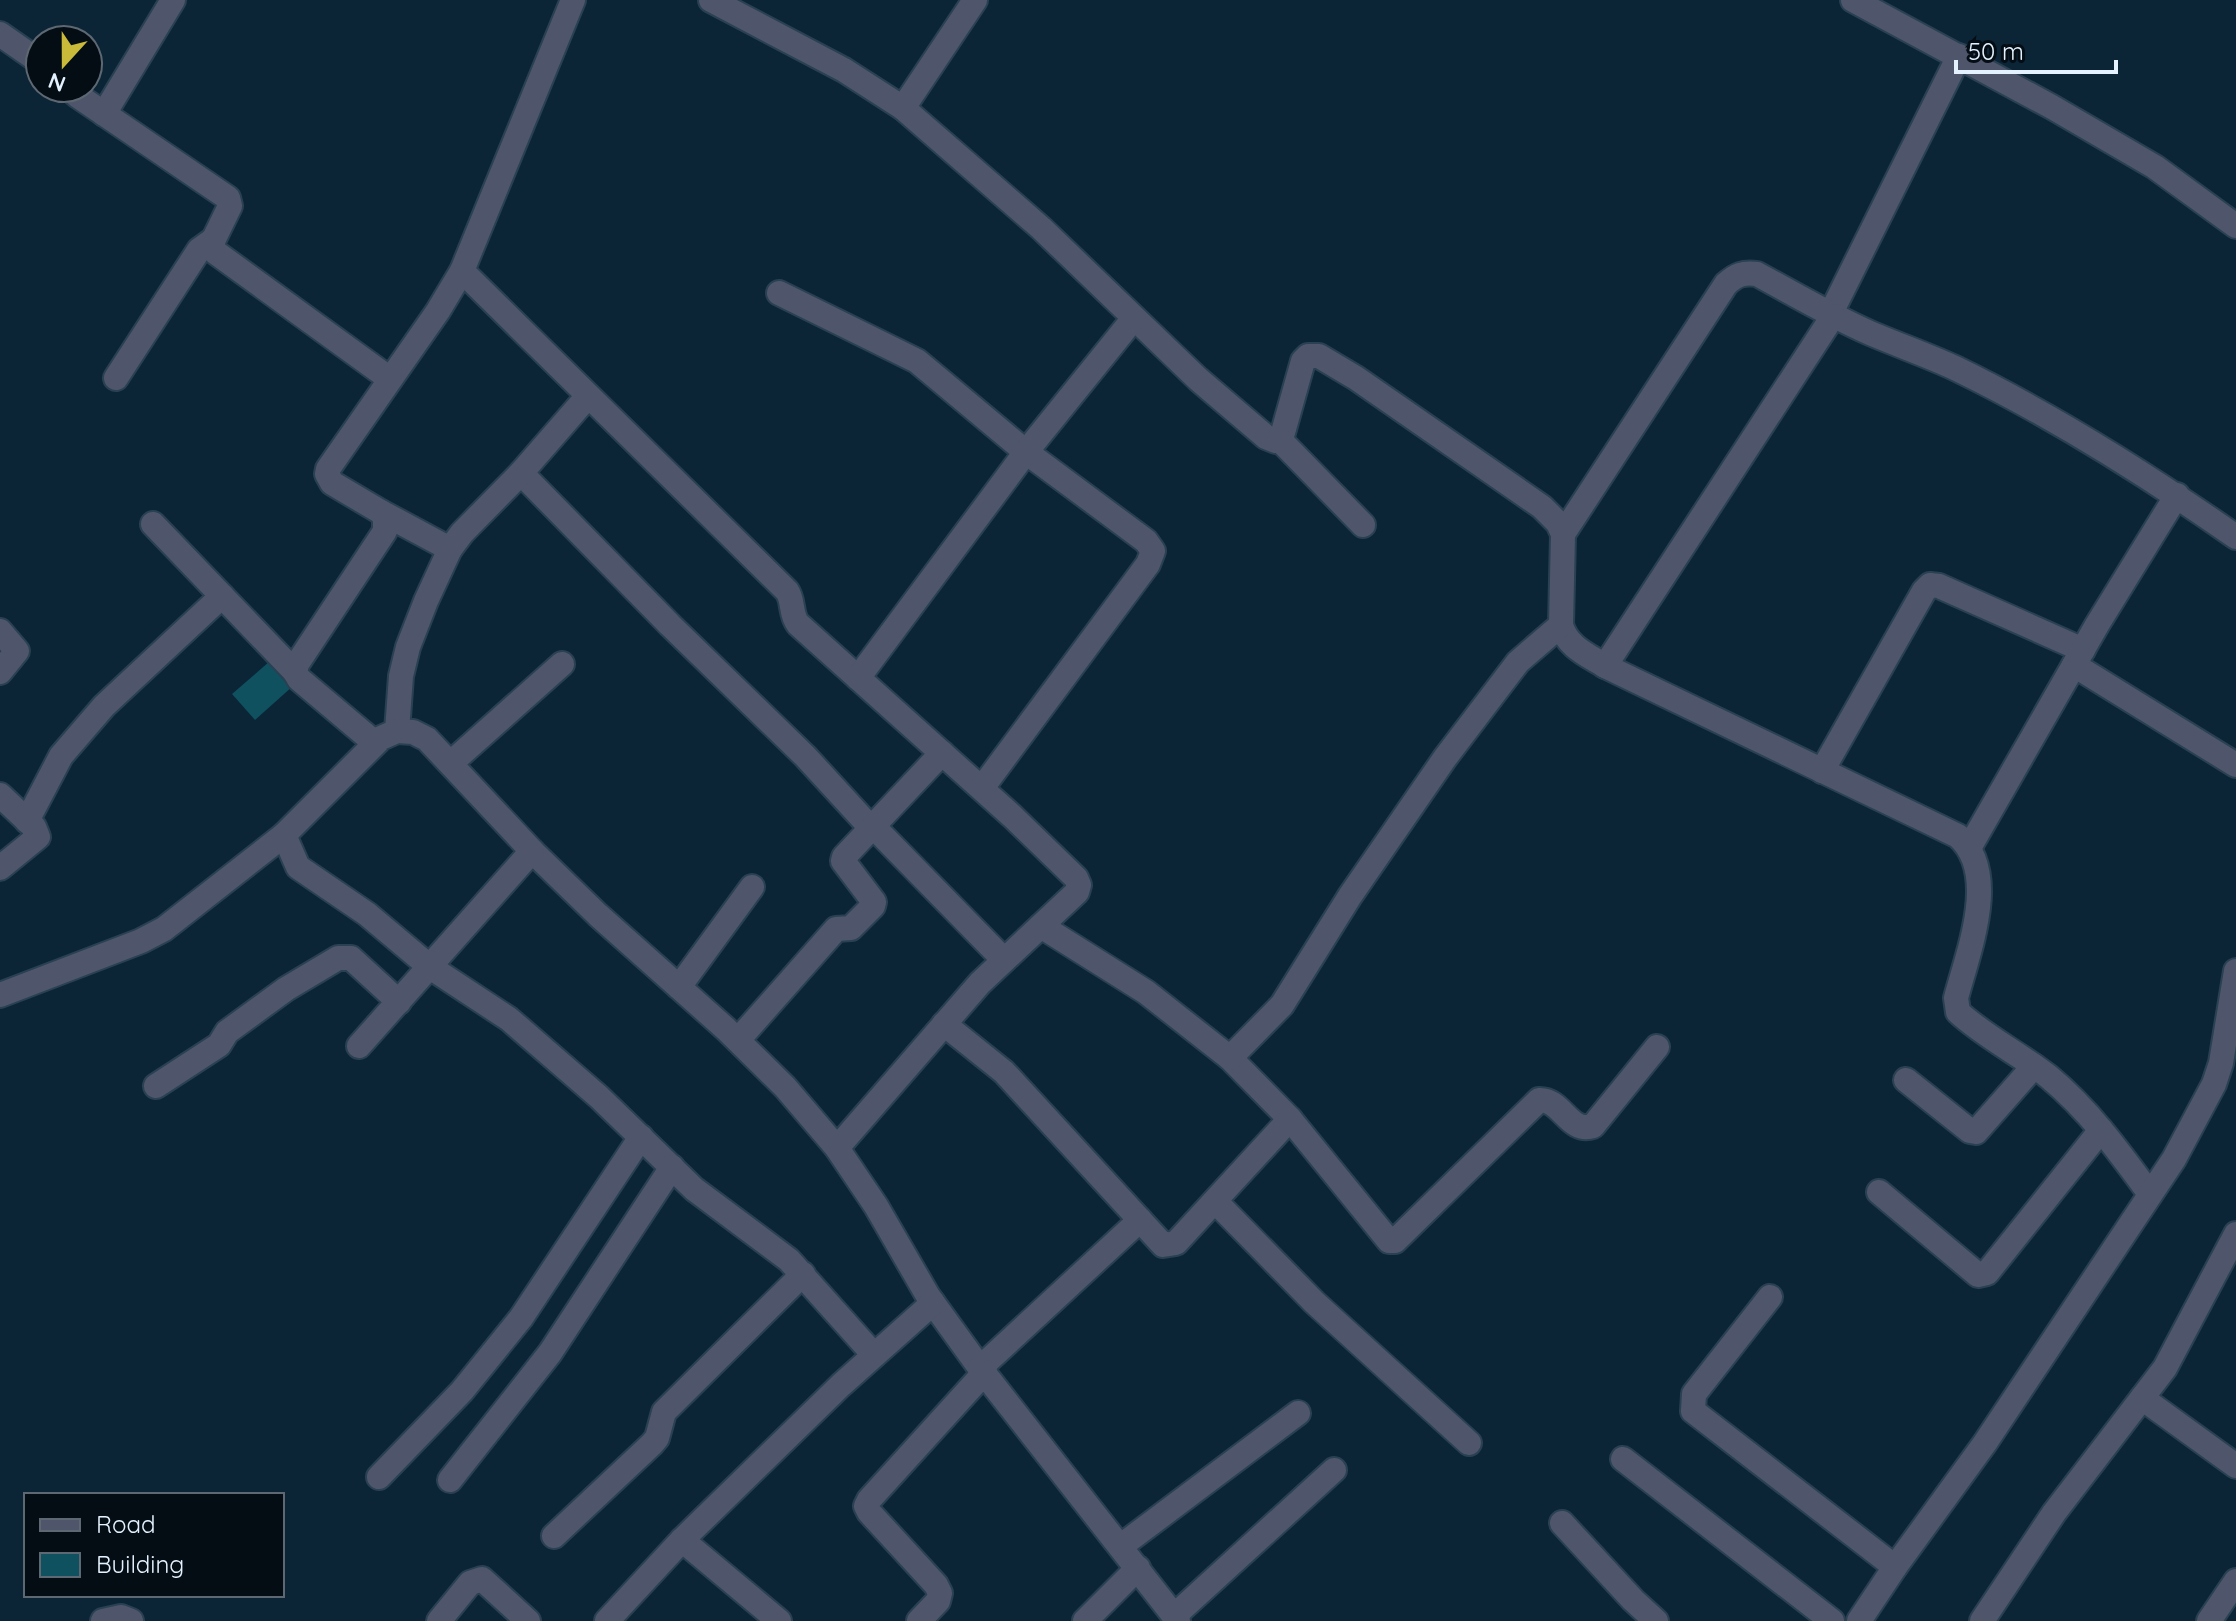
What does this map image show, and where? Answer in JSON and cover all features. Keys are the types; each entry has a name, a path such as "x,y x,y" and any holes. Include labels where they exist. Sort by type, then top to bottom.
{"street":[{"path":"104,114 173,0"},
{"path":"450,549 332,483 327,474 462,271 573,0"},
{"path":"711,0 844,70 903,108 1041,228 1198,379 1266,437 1271,440 1282,436 1303,361 1308,356 1319,356 1356,378 1542,507 1552,515 1563,534 1561,625 1570,644 1605,666 1958,836 1974,859 1980,900 1956,998 1957,1009 2068,1094 2101,1130 2150,1194"},
{"path":"903,108 975,0"},
{"path":"1853,0 2155,167 2236,226"},
{"path":"0,34 24,51"},
{"path":"1605,666 1831,315 1959,56"},
{"path":"91,104 228,198 230,206 213,240 215,252 390,379"},
{"path":"116,378 199,250 213,240"},
{"path":"462,271 787,591 798,624 982,788 1076,878 1079,885 1077,892 1004,960 944,1024 837,1148"},
{"path":"1563,534 1726,284 1746,272 1757,274 1831,315 1956,369 2091,440 2236,537"},
{"path":"779,293 917,361 1026,452 1146,541 1153,551 1148,564 982,788"},
{"path":"858,678 1026,452 1134,318"},
{"path":"397,731 401,676 408,647 450,549 588,396"},
{"path":"1279,439 1363,525"},
{"path":"521,473 1004,960"},
{"path":"1969,848 2078,658 2177,495"},
{"path":"295,672 297,664 383,537 386,525 381,512"},
{"path":"153,524 299,679 375,743"},
{"path":"1822,771 1930,585 1939,586 2078,658 2236,765"},
{"path":"27,821 57,762 104,706 222,596"},
{"path":"1230,1058 1282,1005 1350,896 1445,758 1509,674 1532,648 1561,625"},
{"path":"0,631 17,651 0,672"},
{"path":"451,763 562,664"},
{"path":"0,995 141,941 164,929 284,835 375,743 397,731 413,732 427,739 532,851 598,915 738,1040 785,1087 837,1148 876,1206 933,1303 982,1370 1176,1618 1334,1470"},
{"path":"738,1040 836,929 851,928 874,904 843,859 942,753"},
{"path":"0,795 38,833 38,837 0,868"},
{"path":"284,835 298,867 367,914 430,967 509,1019 599,1097 694,1189 789,1260 874,1355"},
{"path":"359,1046 532,851"},
{"path":"679,987 752,887"},
{"path":"1041,926 1146,992 1230,1058 1290,1119 1387,1239 1395,1241 1539,1100 1551,1102 1577,1126 1588,1129 1657,1047"},
{"path":"156,1086 219,1045 227,1032 286,989 338,958 351,958 399,1002"},
{"path":"1859,1621 1985,1443 2150,1194 2225,1089 2221,1063 2236,971"},
{"path":"944,1024 1004,1072 1159,1242 1172,1245 1216,1202 1290,1119"},
{"path":"1906,1080 1970,1131 1976,1132 2034,1066"},
{"path":"1879,1192 1982,1276 2101,1130"},
{"path":"379,1477 462,1391 521,1318 641,1137"},
{"path":"450,1480 550,1353 672,1167"},
{"path":"1216,1202 1314,1302 1469,1443"},
{"path":"919,1621 938,1601 940,1593 869,1512 866,1506 869,1500 982,1370 1140,1220"},
{"path":"1982,1621 2023,1556 2172,1358 2236,1234"},
{"path":"554,1536 652,1444 657,1438 664,1412 803,1274"},
{"path":"1770,1297 1694,1394 1693,1411 1895,1567"},
{"path":"607,1621 682,1540 874,1355 933,1303"},
{"path":"2142,1398 2236,1466"},
{"path":"1121,1546 1298,1413"},
{"path":"1623,1459 1832,1621"},
{"path":"1562,1523 1656,1621"},
{"path":"682,1540 779,1621"},
{"path":"1085,1621 1138,1568"},
{"path":"439,1621 470,1583 482,1579 528,1621"},
{"path":"2209,1621 2236,1581"},
{"path":"103,1621 121,1617 131,1621"}],"building":[{"path":"270,661 293,686 255,720 232,694"}]}
